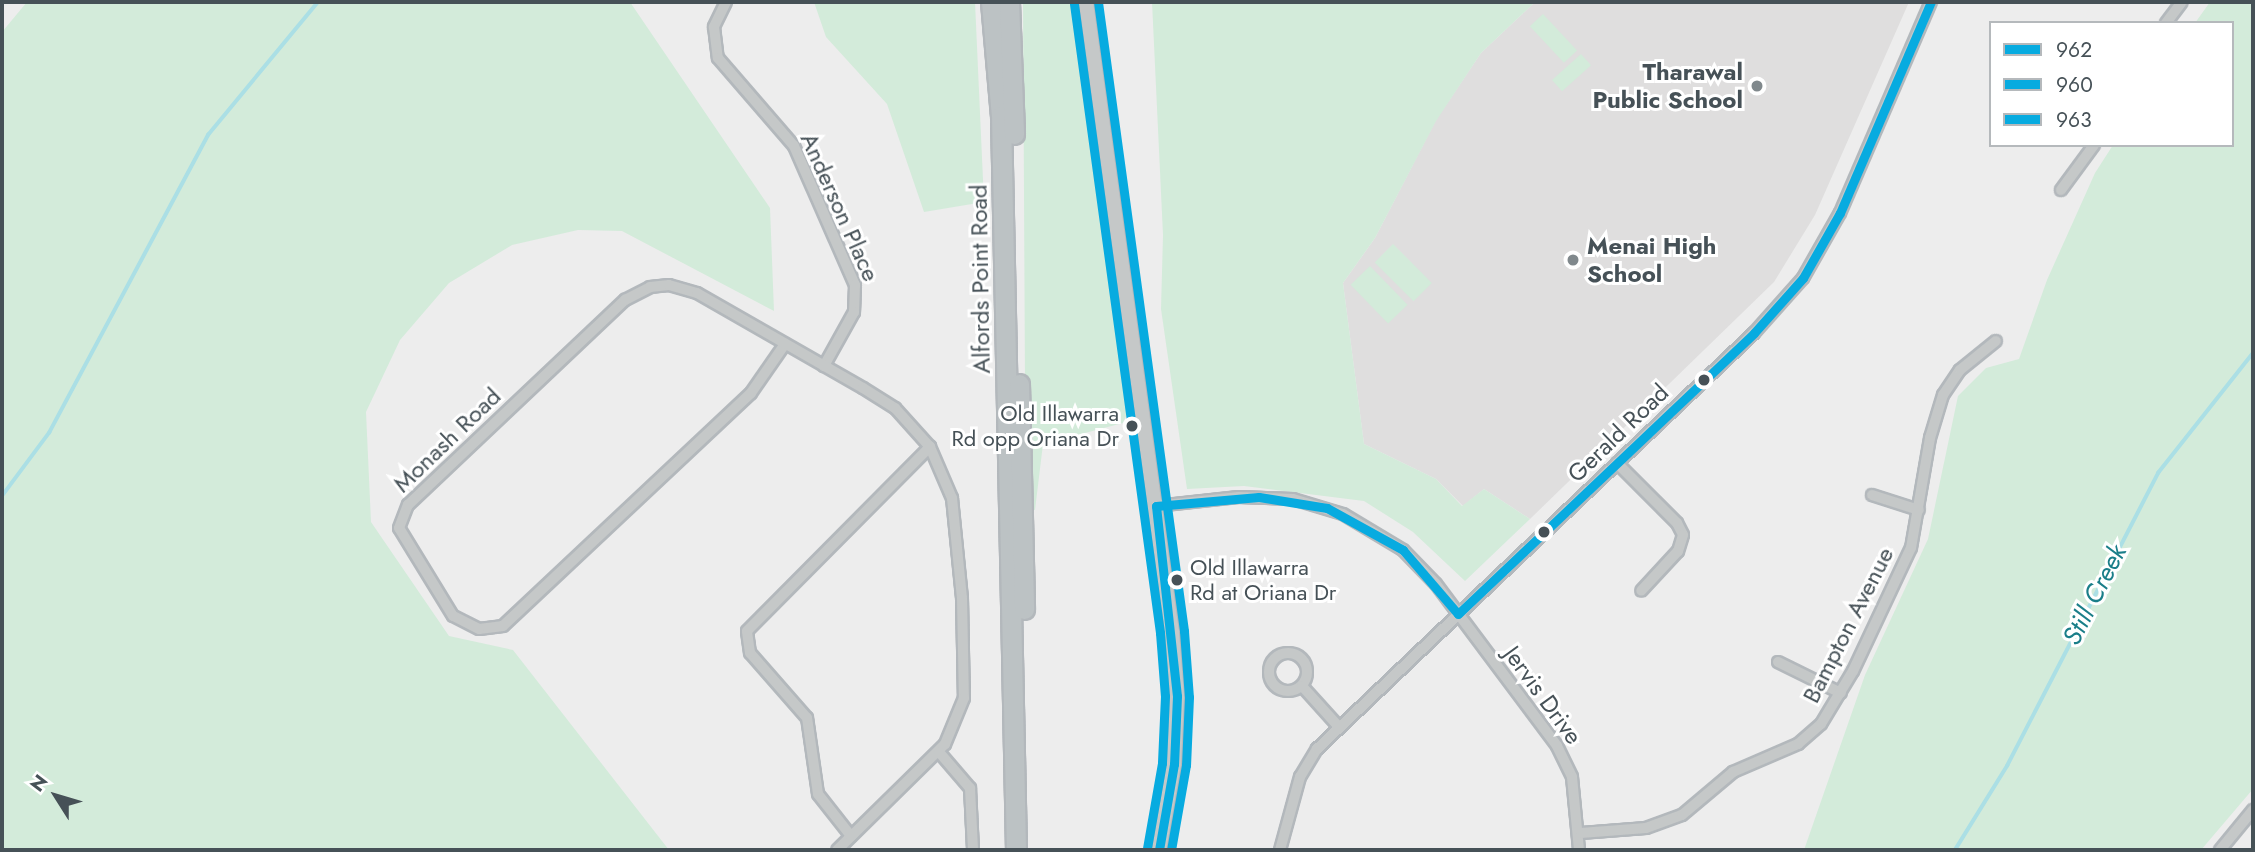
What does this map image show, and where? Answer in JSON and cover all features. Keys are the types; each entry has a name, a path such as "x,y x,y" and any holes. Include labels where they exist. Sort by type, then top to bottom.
{"highway":[{"name":"Alfords Point Road","path":"991,2 1001,116 1016,850"},
{"name":"Alfords Point Road","path":"1009,2 1028,850"}],"street":[{"name":"Anderson Place","path":"726,2 714,27 718,58 794,146 855,285 855,312 824,366"},
{"path":"1086,2 1156,506 1177,696 1174,764 1159,850"},
{"name":"Gerald Road","path":"1280,850 1300,777 1317,749 1770,317 1802,278 1840,213 1931,2"},
{"path":"2168,21 2182,2"},
{"path":"2061,190 2093,147"},
{"name":"Monash Road","path":"785,344 751,393 503,626 479,629 458,620 401,535 399,521 408,505 641,290 669,285 687,289 785,344 824,366 895,408 930,447 948,484 955,513 963,631 961,711 939,752 836,850"},
{"name":"Bampton Avenue","path":"1581,834 1646,828 1682,815 1733,772 1810,736 1841,693 1911,548 1930,438 1942,395 1960,370 1996,341"},
{"path":"851,836 818,794 807,718 750,653 745,638 750,624 930,447"},
{"path":"1617,463 1677,523 1683,535 1678,551 1641,591"},
{"path":"1872,495 1919,510"},
{"name":"Jervis Drive","path":"1156,506 1259,497 1327,508 1403,550 1458,614 1557,746 1572,776 1581,834 1579,850"},
{"path":"1778,662 1841,693"},
{"path":"1301,686 1339,727"},
{"path":"939,752 970,788 973,850"},
{"path":"2220,850 2253,810"}],"shaded area":[{"name":"Menai High School","path":"1535,2 1909,2 1815,215 1774,282 1530,519 1484,489 1463,506 1436,479 1364,444 1343,283 1375,238 1436,120 1481,53"}],"green space":[{"path":"27,2 630,2 770,208 774,311 622,231 578,230 512,245 449,283 400,340 366,412 371,522 449,636 513,650 669,850 2,850 2,32"},
{"path":"814,2 975,2 984,202 924,212 887,104 826,37"},
{"path":"1023,2 1073,2 1128,412 1123,423 1043,444 1035,510 1031,509 1025,385"},
{"path":"1152,2 1535,2 1481,53 1436,121 1375,238 1343,283 1364,444 1436,479 1462,506 1484,489 1530,519 1465,581 1413,532 1364,501 1244,486 1187,489 1161,309 1163,235"},
{"path":"2210,2 2253,2 2253,789 2201,850 1804,850 1865,675 1928,539 1958,396 1986,368 2019,359 2047,280 2095,173 2112,147 2234,147 2234,21 2196,21"},
{"path":"1543,14 1577,51 1564,63 1530,26"},
{"path":"1581,54 1591,65 1562,91 1552,80"},
{"path":"1393,244 1432,283 1414,301 1375,262"},
{"path":"1370,266 1408,305 1388,324 1351,285"}],"waterway":[{"path":"2,496 49,433 208,135 318,2"},
{"name":"Still Creek","path":"1955,850 2007,766 2158,473 2253,353"}],"transit line":[{"name":"963","path":"1098,2 1184,631 1189,697 1186,765 1171,850"},
{"name":"962","path":"1458,614 1754,333 1803,278 1840,213 1931,2"},
{"name":"960","path":"1074,4 1160,633 1165,696 1162,763 1147,848"},
{"name":"962","path":"1156,506 1259,497 1327,508 1403,550 1458,614"},
{"name":"962","path":"1156,506 1177,696 1174,764 1159,850"}],"place":[{"name":"Tharawal Public School","path":"1757,86"},
{"name":"Menai High School","path":"1573,260"},
{"name":"Old Illawarra Rd opp Oriana Dr","path":"1132,426"},
{"name":"Old Illawarra Rd at Oriana Dr","path":"1177,580"}]}
